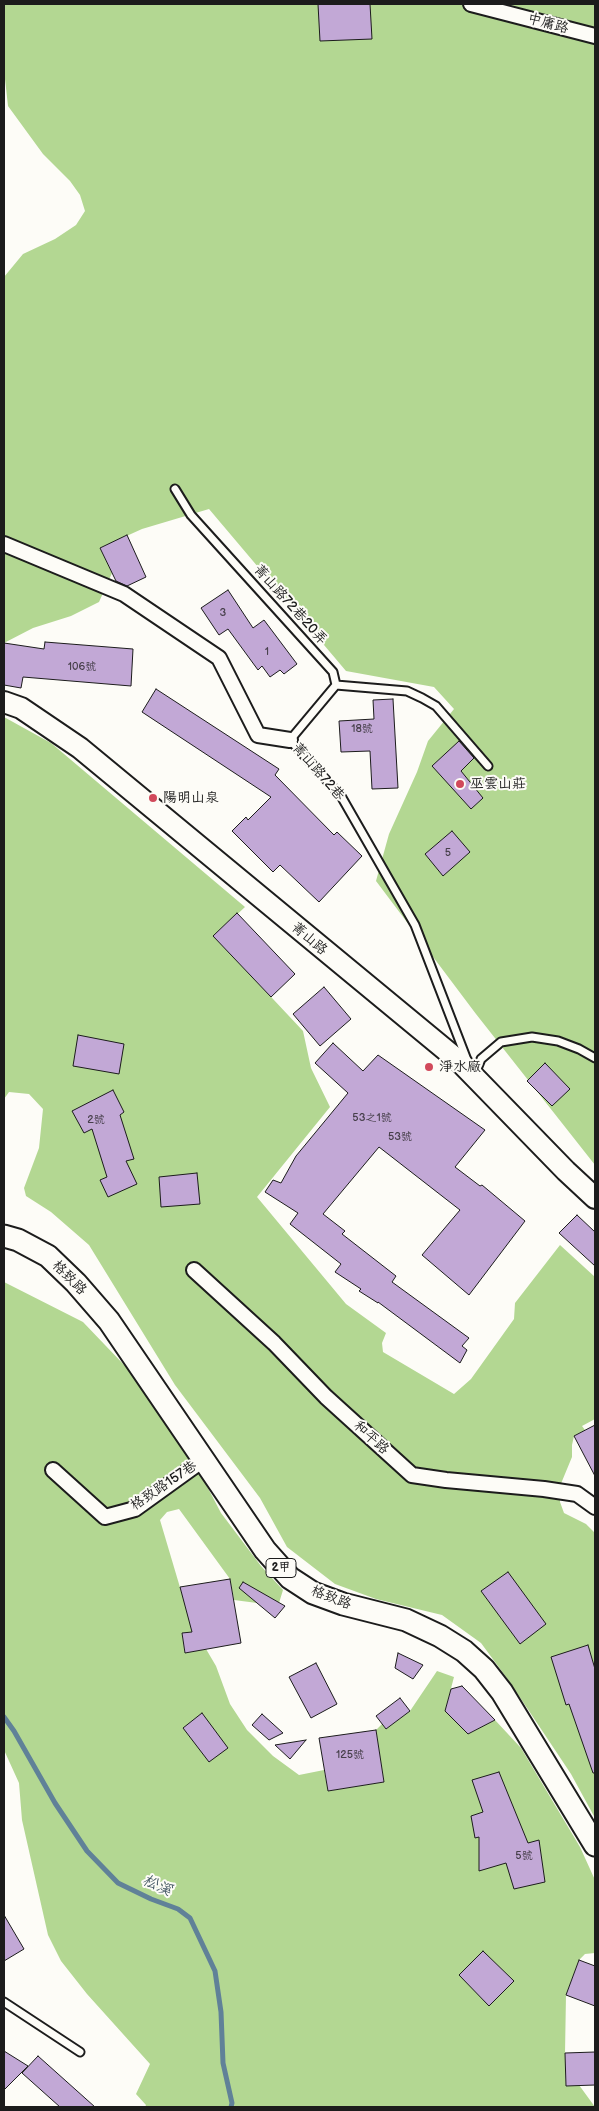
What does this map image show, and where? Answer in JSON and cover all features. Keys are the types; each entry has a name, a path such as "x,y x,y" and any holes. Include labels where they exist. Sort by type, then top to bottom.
{"main road":[{"name":"格致路","path":"4,1236 18,1240 48,1256 76,1283 109,1321 265,1550 290,1578 313,1593 343,1604 406,1620 440,1636 464,1651 484,1669 502,1692 595,1844"}],"street":[{"name":"中庸路","path":"471,4 595,36"},
{"name":"菁山路72巷","path":"4,544 124,594 219,658 258,735 290,740"},
{"name":"菁山路","path":"4,702 21,708 80,748 458,1061 566,1172 595,1198"},
{"name":"和平路","path":"194,1270 274,1343 326,1396 412,1474 446,1480 577,1494 595,1507"},
{"name":"格致路157巷","path":"53,1470 104,1516 135,1509 203,1460"}],"lane":[{"name":"菁山路72巷20弄","path":"175,489 191,515 333,672 336,685"},
{"path":"290,740 336,685 407,691 436,706 488,766"},
{"name":"菁山路72巷","path":"290,740 340,796 415,925 474,1077"},
{"path":"474,1077 482,1059 501,1042 532,1038 558,1041 595,1058"},
{"path":"4,2002 80,2052"}],"green space":[{"path":"4,4 595,4 595,1165 476,1014 376,881 389,834 417,772 428,741 454,709 434,687 346,671 209,509 142,529 100,548 112,573 99,602 71,616 33,628 4,643 4,277 23,254 55,239 76,225 85,211 80,195 70,181 43,154 8,106 4,70"},
{"path":"4,717 51,743 245,907 214,936 303,1031 311,1068 330,1107 257,1197 346,1304 386,1333 382,1343 383,1352 454,1394 471,1379 514,1319 515,1303 560,1245 595,1277 595,1419 582,1426 585,1430 574,1436 572,1457 560,1486 560,1502 564,1513 586,1524 595,1533 595,1818 571,1774 509,1681 481,1643 442,1615 376,1599 335,1584 287,1547 260,1498 175,1385 89,1245 51,1212 26,1196 24,1188 39,1148 43,1109 29,1094 9,1092 4,1099"},
{"path":"4,1282 83,1322 127,1368 187,1448 221,1513 261,1566 283,1590 279,1603 263,1594 257,1603 234,1600 230,1579 179,1509 167,1512 160,1520 187,1611 201,1630 182,1634 185,1653 206,1649 216,1666 230,1704 247,1730 273,1756 299,1775 324,1770 328,1791 384,1782 376,1730 382,1724 386,1729 410,1711 437,1671 454,1677 445,1711 468,1734 495,1720 521,1748 580,1847 595,1880 595,1953 585,1954 579,1960 566,1995 565,2053 566,2086 579,2085 595,2107 145,2107 146,2105 136,2094 150,2064 87,1994 61,1961 48,1935 22,1820 19,1783 4,1750"}],"building":[{"path":"318,4 370,4 372,39 320,41"},
{"path":"127,535 146,577 127,586 116,581 100,548"},
{"path":"228,590 253,628 264,620 297,664 284,674 280,670 270,677 262,666 258,670 228,629 219,635 201,608"},
{"path":"45,642 133,649 131,686 23,677 21,688 4,685 4,643 44,649"},
{"path":"156,689 279,769 275,775 334,835 337,832 362,856 319,902 280,865 273,872 232,831 246,817 248,820 271,797 142,712"},
{"path":"393,699 398,788 372,789 370,751 341,752 339,721 374,719 373,700"},
{"name":"巫雲山莊","path":"459,741 474,758 461,771 483,798 471,809 432,766"},
{"path":"452,831 470,852 443,876 425,854"},
{"path":"237,913 295,974 271,997 213,936"},
{"path":"324,987 351,1019 320,1046 293,1014"},
{"path":"78,1035 124,1044 119,1074 73,1066"},
{"path":"333,1043 363,1071 378,1055 485,1130 455,1167 480,1186 482,1185 525,1221 469,1295 422,1255 460,1210 379,1147 323,1214 345,1231 342,1234 396,1276 392,1282 469,1338 462,1346 467,1350 460,1363 378,1302 359,1291 361,1289 335,1272 341,1264 290,1224 298,1213 265,1192 273,1180 281,1183 296,1156 348,1093 315,1063"},
{"path":"545,1063 570,1089 552,1106 527,1081"},
{"path":"113,1090 124,1112 120,1115 134,1159 126,1161 137,1184 108,1197 100,1180 107,1177 92,1129 84,1133 72,1111"},
{"path":"197,1173 200,1204 161,1207 159,1177"},
{"path":"577,1215 595,1232 595,1266 559,1233"},
{"path":"595,1425 595,1476 574,1436"},
{"path":"508,1572 546,1624 520,1644 481,1591"},
{"path":"230,1579 241,1643 185,1653 182,1633 192,1632 180,1587"},
{"path":"243,1582 285,1606 275,1618 239,1588"},
{"path":"588,1645 595,1669 595,1773 593,1773 569,1704 566,1705 551,1657"},
{"path":"398,1653 423,1665 413,1679 395,1668"},
{"path":"316,1663 337,1704 311,1718 289,1677"},
{"path":"462,1686 495,1720 468,1734 445,1711 451,1689"},
{"path":"400,1698 410,1711 386,1729 376,1716"},
{"path":"202,1713 228,1748 209,1762 183,1728"},
{"path":"262,1714 283,1733 269,1740 252,1725"},
{"path":"376,1730 384,1782 328,1791 319,1738"},
{"path":"306,1740 290,1759 275,1745"},
{"path":"499,1772 528,1843 539,1840 545,1882 514,1889 506,1863 479,1871 479,1837 475,1838 471,1816 483,1812 472,1780"},
{"path":"4,1915 24,1949 4,1961"},
{"path":"483,1951 514,1981 489,2006 459,1975"},
{"path":"579,1960 595,1966 595,2006 566,1995"},
{"path":"4,2051 28,2066 4,2090"},
{"path":"595,2052 595,2085 566,2086 565,2053"},
{"path":"38,2056 95,2107 60,2107 22,2073"}],"waterway":[{"name":"松溪","path":"4,1717 55,1803 87,1851 118,1883 151,1899 178,1909 190,1918 215,1971 221,2012 223,2063 232,2103 231,2107"}],"place":[{"name":"巫雲山莊","path":"460,784"},
{"name":"陽明山泉","path":"153,798"},
{"name":"淨水廠","path":"429,1067"}]}
